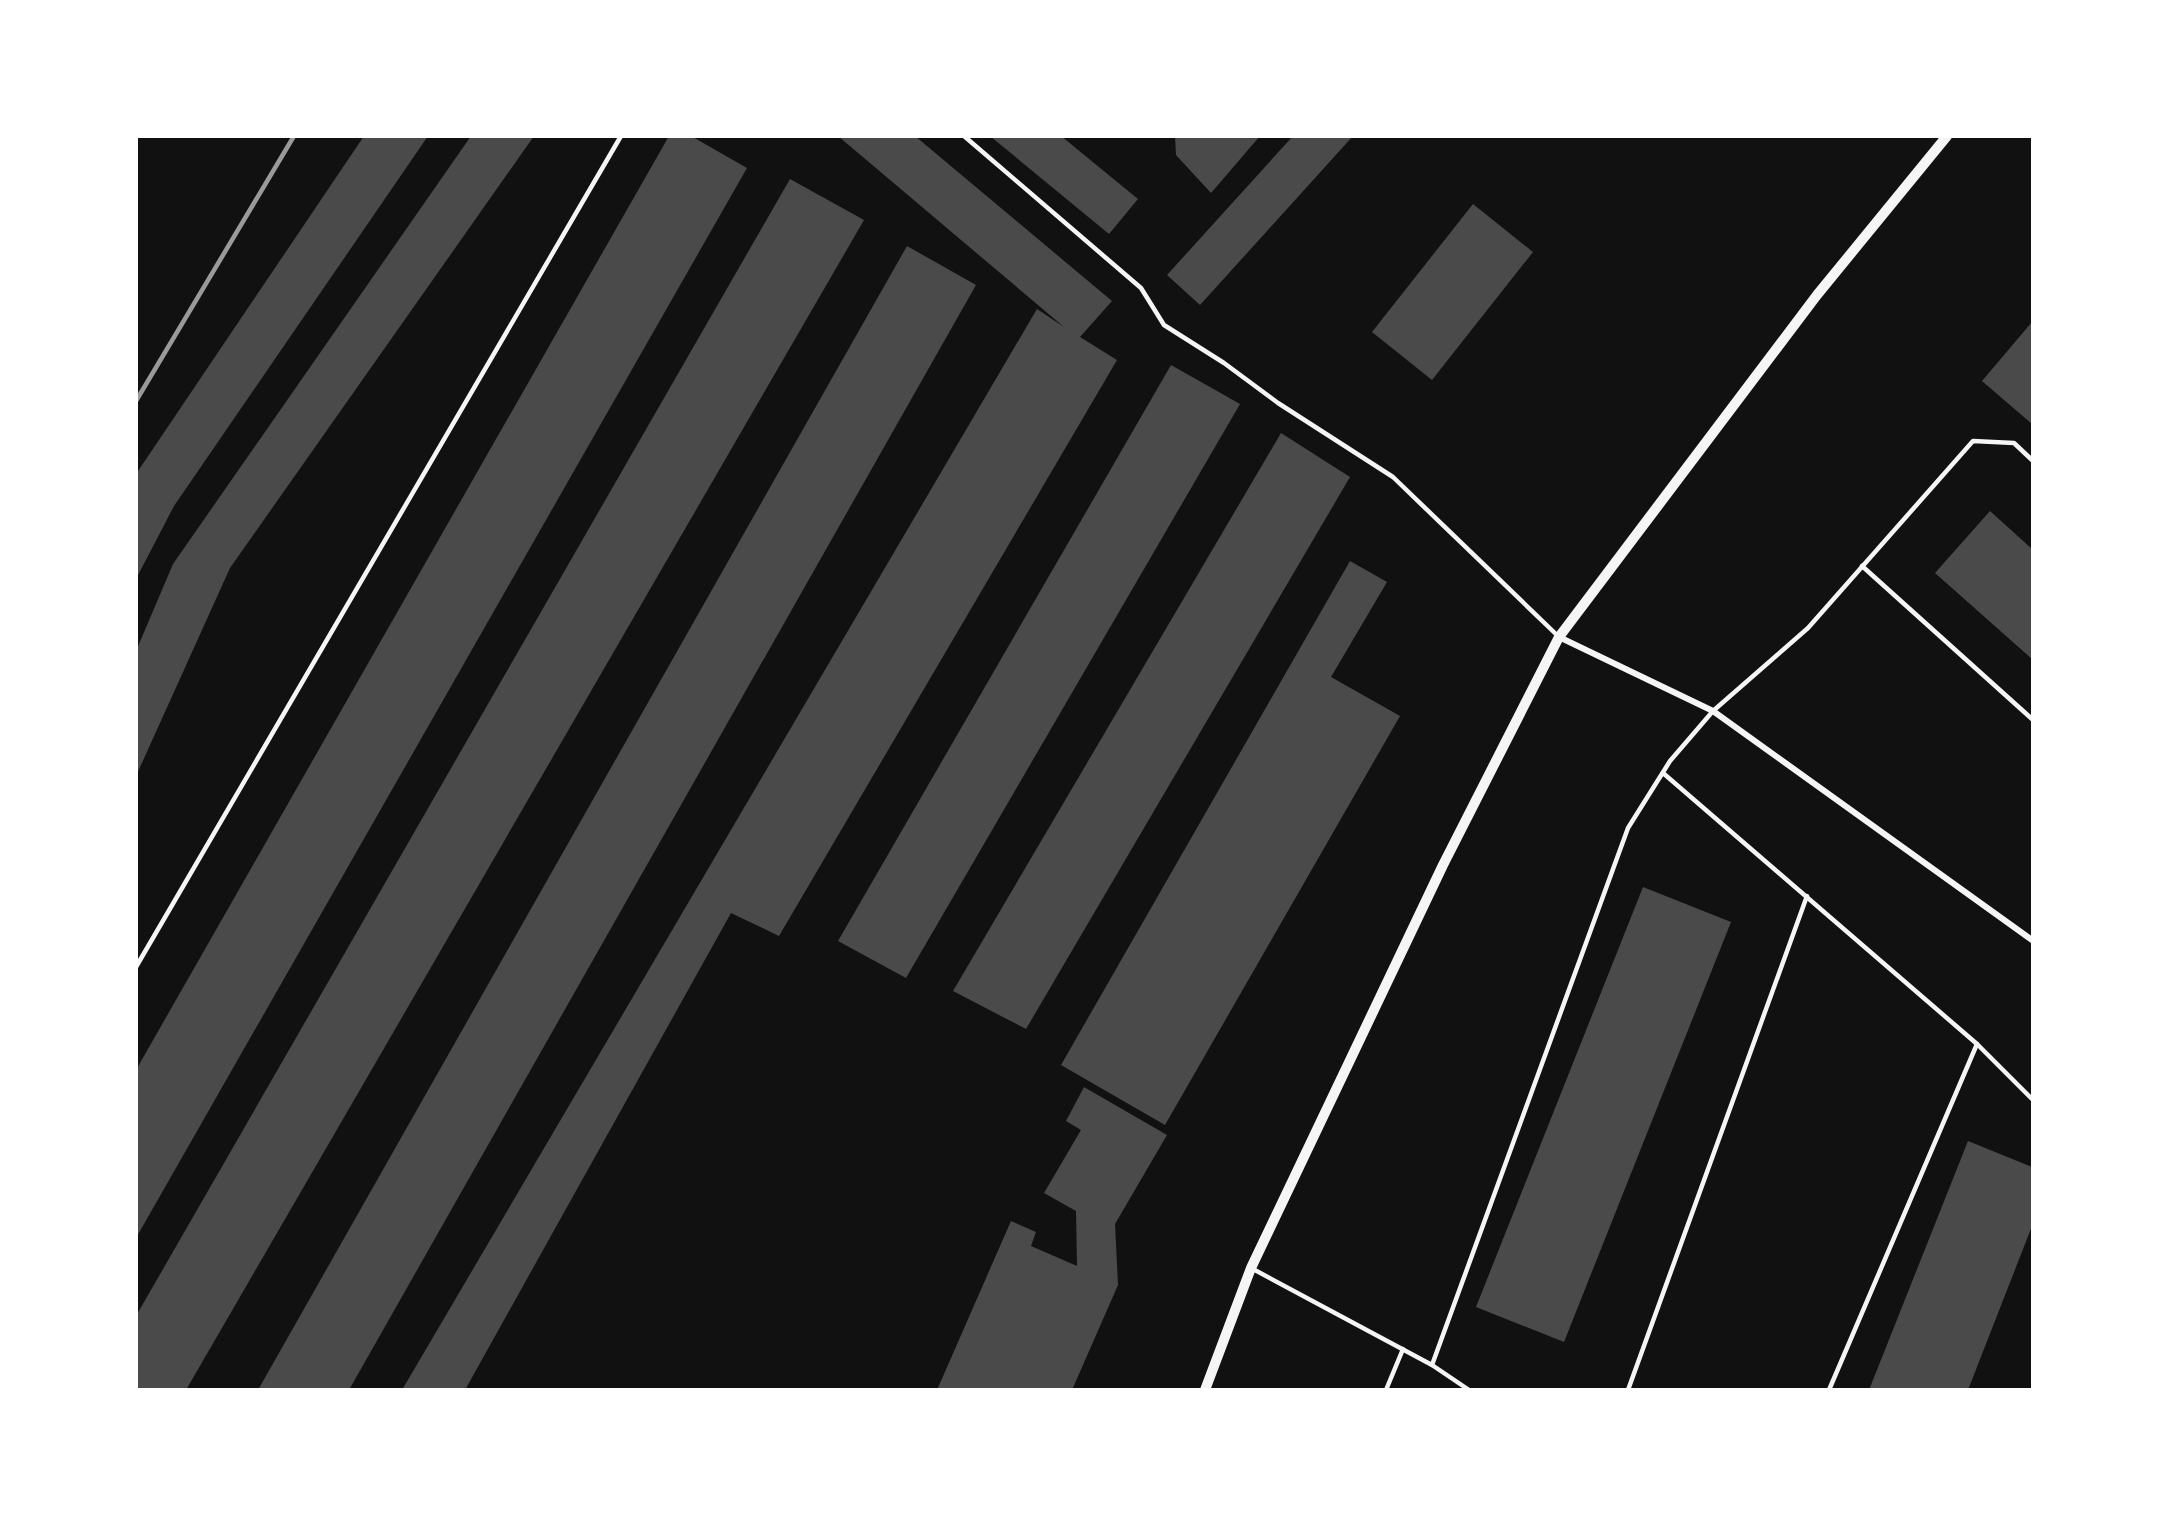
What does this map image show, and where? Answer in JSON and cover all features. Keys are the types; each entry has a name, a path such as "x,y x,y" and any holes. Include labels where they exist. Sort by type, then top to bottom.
{"street":[{"path":"1205,1389 1251,1268 1443,865 1559,637 1816,295 1947,136"},
{"path":"1559,637 1713,711 2032,940"}],"lane":[{"path":"136,967 621,136"},
{"path":"964,136 1141,288 1164,325 1224,363 1278,403 1393,477 1559,637"},
{"path":"1432,1365 1628,828 1662,773 1713,711 1808,628 1972,441 2014,444 2032,460"},
{"path":"1862,566 2032,719"},
{"path":"1662,773 1977,1044 2032,1099"},
{"path":"1628,1389 1807,896"},
{"path":"1829,1389 1977,1044"},
{"path":"1251,1268 1432,1365 1468,1389"},
{"path":"1386,1389 1403,1349"}],"building":[{"path":"364,136 428,136 174,506 136,579 136,474"},
{"path":"471,136 534,136 230,568 136,776 136,651 173,564"},
{"path":"669,136 691,136 747,168 136,1238 136,1070"},
{"path":"838,136 915,136 1112,301 1080,337 1117,360 779,936 731,913 465,1390 402,1390 1037,309 1064,327"},
{"path":"990,136 1061,136 1138,199 1109,234"},
{"path":"1175,136 1260,136 1211,193 1176,155"},
{"path":"1293,136 1353,136 1200,305 1167,275"},
{"path":"790,179 864,220 186,1390 136,1390 136,1316"},
{"path":"1473,204 1533,252 1432,380 1372,332"},
{"path":"907,246 976,285 349,1390 258,1390"},
{"path":"2032,322 2032,424 1982,381"},
{"path":"1171,365 1240,404 906,978 838,941"},
{"path":"1281,433 1350,477 1026,1029 953,991"},
{"path":"1990,511 2032,549 2032,659 1935,573"},
{"path":"1350,561 1387,582 1331,677 1400,716 1165,1125 1061,1065"},
{"path":"1643,887 1731,922 1564,1342 1476,1307"},
{"path":"1084,1087 1167,1135 1115,1224 1118,1285 1072,1390 937,1390 1011,1221 1036,1232 1031,1246 1077,1266 1076,1211 1044,1193 1081,1130 1066,1121"},
{"path":"1968,1141 2032,1167 2032,1226 1968,1390 1869,1390"}],"railway":[{"path":"136,401 294,136"}]}
